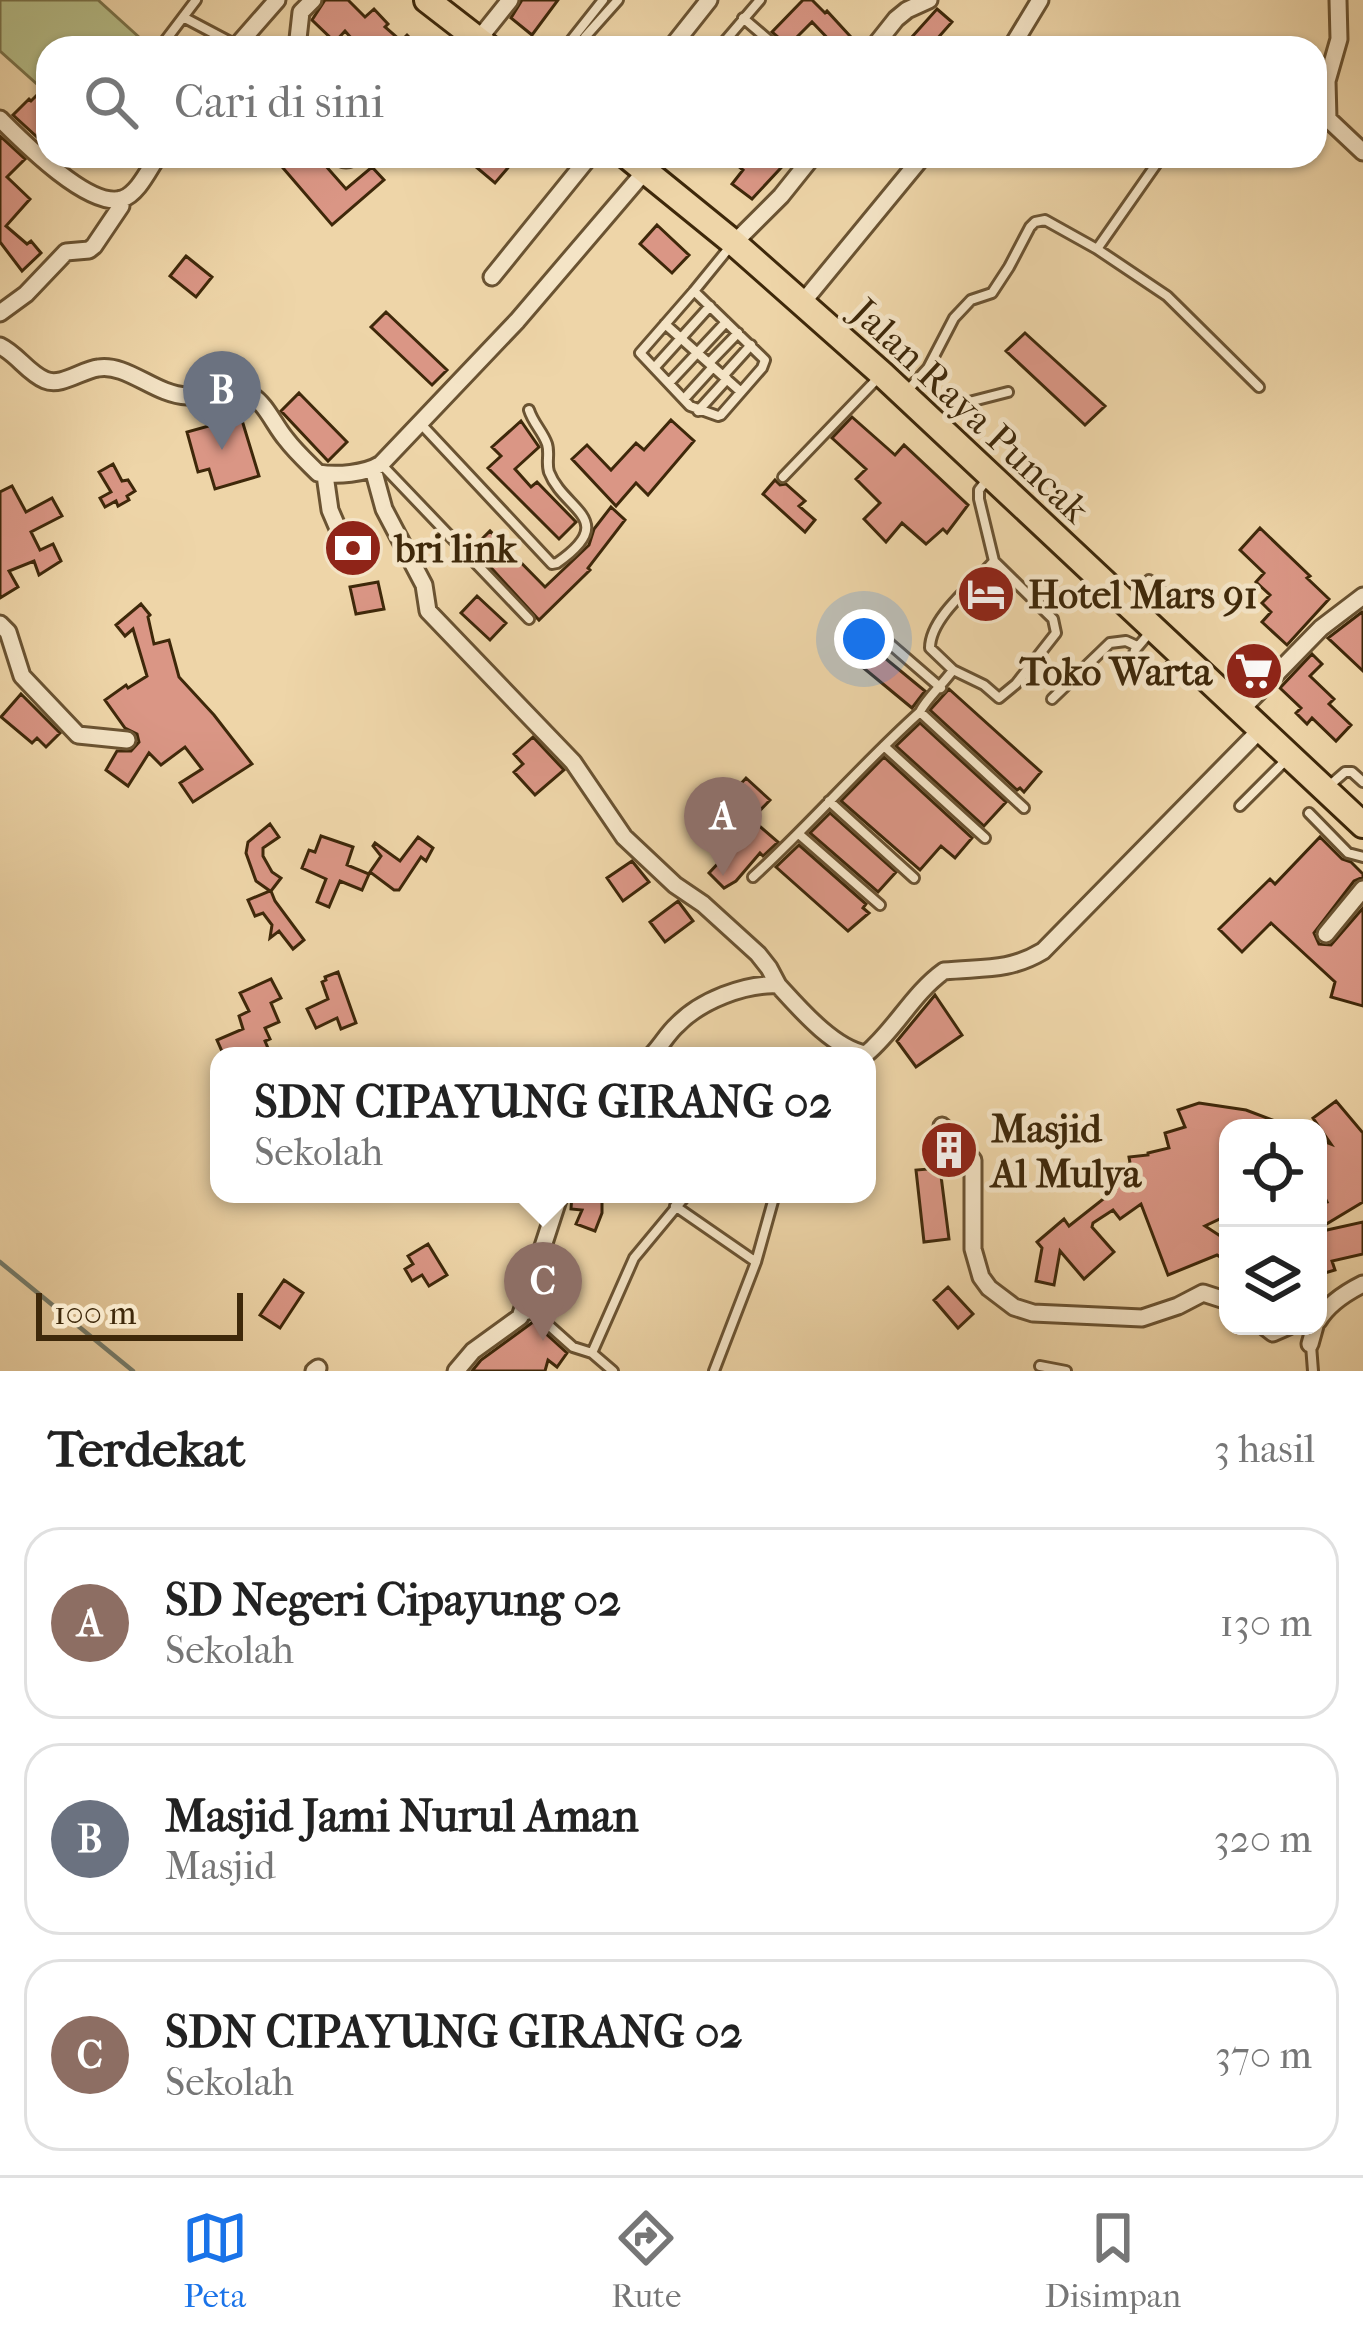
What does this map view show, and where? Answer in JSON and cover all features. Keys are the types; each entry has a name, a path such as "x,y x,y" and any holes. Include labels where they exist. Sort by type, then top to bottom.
{"highway":[{"path":"427,0 470,36"},
{"name":"Jalan Raya Puncak","path":"642,168 803,302 1126,603 1145,637 1182,656 1363,825"}],"street":[{"path":"246,36 278,0"},
{"path":"298,36 301,12 313,0"},
{"path":"483,36 510,0"},
{"path":"681,36 710,0"},
{"path":"882,36 907,10 929,0"},
{"path":"1327,81 1339,38 1338,0"},
{"path":"1017,36 1033,2"},
{"path":"0,118 36,150"},
{"path":"1327,120 1363,152"},
{"path":"57,168 98,197 121,199 134,191 150,168"},
{"path":"492,277 580,168"},
{"path":"0,346 45,381 108,367 182,396 243,391 261,403 286,440 318,473 343,475 377,466 517,321 632,168"},
{"path":"734,243 803,168"},
{"path":"803,302 913,168"},
{"path":"0,313 26,294 66,252 94,246 121,199"},
{"path":"377,466 384,508 424,585 428,611 573,762 624,836 758,954 778,985 817,1025 849,1047"},
{"path":"326,475 330,510 354,566"},
{"path":"1240,711 1321,628 1363,596"},
{"path":"0,624 8,632 22,676 78,735 127,740"},
{"path":"874,1047 909,1003 944,970 994,970 1043,951 1260,730"},
{"path":"1326,934 1363,890"},
{"path":"658,1047 701,1006 756,986 778,985"},
{"path":"943,1126 973,1160 974,1249 981,1277 1014,1306 1033,1313 1142,1318 1203,1293 1219,1298"},
{"path":"456,1371 473,1351 520,1317 557,1203"},
{"path":"1327,1311 1363,1284"},
{"path":"1310,1344 1313,1335"}],"lane":[{"path":"169,36 196,0"},
{"path":"574,36 603,0"},
{"path":"587,36 618,0"},
{"path":"729,36 760,0"},
{"path":"183,17 217,36"},
{"path":"743,18 764,36"},
{"path":"1097,249 1154,168"},
{"path":"903,394 940,351 954,318 971,300 992,293 1035,222 1045,220 1168,296 1259,387"},
{"path":"694,290 765,360 722,415 698,411 640,353 734,243"},
{"path":"654,368 710,307"},
{"path":"670,383 726,322"},
{"path":"665,324 741,392"},
{"path":"684,399 738,333"},
{"path":"698,411 751,345"},
{"path":"783,477 882,374"},
{"path":"939,428 969,402 1008,392"},
{"path":"420,423 557,563 585,534 587,524 551,477 548,447 530,410"},
{"path":"377,466 529,619"},
{"path":"990,476 979,490 979,499 994,561 1053,619 1056,633 1000,698 953,670 930,649 931,635 994,561"},
{"path":"1126,603 1149,580 1173,602"},
{"path":"875,631 941,688"},
{"path":"1052,699 1110,643 1145,637"},
{"path":"753,877 920,712 953,670"},
{"path":"920,712 1024,808"},
{"path":"884,746 985,838"},
{"path":"1240,806 1289,757"},
{"path":"1324,790 1345,772 1363,782"},
{"path":"829,801 914,878"},
{"path":"1309,813 1348,853 1363,857"},
{"path":"800,835 880,905"},
{"path":"592,1353 634,1258 678,1203"},
{"path":"714,1371 756,1262 772,1203"},
{"path":"675,1207 756,1262"},
{"path":"520,1317 535,1313 573,1347 592,1353 613,1371"},
{"path":"1310,1344 1313,1371"},
{"path":"1040,1366 1066,1371"}],"green space":[{"path":"0,0 98,0 138,36 36,36 36,83 0,51"}],"building":[{"path":"325,0 348,0 365,17 374,9 395,36 349,36 345,31 329,36 312,20"},
{"path":"522,0 558,0 532,35 511,18"},
{"path":"803,0 812,0 850,36 825,36 812,22 798,36 772,32"},
{"path":"937,9 952,22 940,36 913,36"},
{"path":"36,96 36,136 13,115"},
{"path":"0,136 25,159 7,177 30,199 6,226 41,253 22,271 0,242"},
{"path":"283,168 328,168 346,189 371,168 384,180 332,225"},
{"path":"477,168 508,168 495,183"},
{"path":"781,168 752,199 732,184 743,170"},
{"path":"657,225 689,255 672,273 640,244"},
{"path":"186,256 212,277 196,297 170,276"},
{"path":"386,312 447,370 432,385 371,327"},
{"path":"1025,333 1105,406 1085,425 1006,351"},
{"path":"299,393 347,442 328,461 281,411"},
{"path":"241,417 259,476 215,489 209,469 198,472 187,432"},
{"path":"852,417 895,455 904,445 968,505 947,533 943,529 926,544 902,523 886,542 864,519 880,503 856,479 866,469 832,438"},
{"path":"671,420 694,441 648,495 636,483 616,506 572,459 587,445 611,470 636,443 644,450"},
{"path":"521,421 539,447 515,469 531,487 537,482 576,522 559,539 488,468 501,456 492,447"},
{"path":"113,464 122,481 128,480 135,491 118,506 116,501 105,507 100,498 111,492 99,472"},
{"path":"775,480 805,501 799,506 815,520 805,532 763,494"},
{"path":"12,486 26,512 52,498 62,516 31,532 40,550 53,544 61,561 39,575 34,561 9,571 18,587 0,598 0,492"},
{"path":"611,507 625,520 590,570 539,620 473,548 490,531 545,587 589,545 594,529"},
{"path":"1260,528 1329,599 1287,645 1262,622 1271,612 1262,603 1270,595 1256,582 1264,573 1240,550"},
{"path":"378,582 384,609 356,614 350,587"},
{"path":"477,596 506,623 490,640 461,613"},
{"path":"141,604 150,615 154,644 169,640 179,677 252,764 193,802 180,783 202,769 185,747 161,765 149,753 128,786 106,770 117,751 131,751 139,742 105,700 147,676 133,629 125,636 116,625"},
{"path":"1363,613 1363,671 1328,638"},
{"path":"857,635 925,691 912,708 843,651"},
{"path":"1312,654 1322,664 1310,676 1334,699 1329,704 1351,725 1336,741 1312,718 1307,724 1296,713 1301,708 1280,688"},
{"path":"949,689 1041,772 1024,792 930,710"},
{"path":"21,694 60,733 46,747 37,738 32,743 1,717"},
{"path":"920,723 1006,802 984,826 896,746"},
{"path":"533,737 564,770 535,795 514,772 523,764 514,754"},
{"path":"884,757 972,838 955,858 941,846 920,870 841,801"},
{"path":"746,778 770,800 749,822 726,800"},
{"path":"830,813 896,872 878,892 810,833"},
{"path":"756,823 778,842 724,888 709,873"},
{"path":"270,824 279,837 263,848 263,856 281,878 271,891 275,901 304,940 293,949 279,931 270,938 272,925 263,913 255,916 248,900 270,891 256,881 246,853 248,842"},
{"path":"321,836 353,847 347,865 369,874 362,890 340,881 329,907 317,902 326,879 302,868"},
{"path":"418,837 433,848 426,861 421,857 399,890 370,872 381,856 375,843 400,861"},
{"path":"1320,837 1363,874 1314,933 1319,944 1331,945 1363,908 1363,1006 1331,997 1335,982 1271,923 1242,952 1219,929 1270,879 1275,884"},
{"path":"799,845 866,904 863,908 869,913 848,931 776,867"},
{"path":"632,861 649,882 623,901 607,878"},
{"path":"678,901 693,921 665,942 650,922"},
{"path":"338,972 356,1023 341,1029 337,1018 316,1028 307,1009 328,999 322,982"},
{"path":"271,979 281,998 271,1003 279,1022 265,1028 268,1047 220,1047 217,1040 243,1029 239,1016 249,1011 240,993"},
{"path":"935,995 962,1035 916,1067 897,1041"},
{"path":"1336,1101 1363,1133 1363,1202 1327,1224 1327,1142 1331,1144 1327,1119 1313,1118"},
{"path":"1199,1103 1270,1119 1219,1119 1219,1219 1205,1226 1219,1235 1219,1256 1168,1275 1141,1204 1120,1219 1113,1210 1093,1223 1114,1252 1084,1279 1060,1251 1054,1285 1036,1281 1042,1248 1037,1242 1064,1219 1069,1226 1116,1189 1108,1178 1130,1163 1129,1157 1169,1148 1165,1133 1185,1127 1178,1110"},
{"path":"940,1168 949,1239 924,1242 916,1170"},
{"path":"571,1203 602,1203 595,1231 576,1224 582,1210 571,1209"},
{"path":"1363,1222 1363,1254 1332,1261 1335,1270 1327,1272 1327,1230"},
{"path":"428,1244 447,1275 429,1286 422,1275 412,1281 405,1269 413,1264 408,1256"},
{"path":"284,1280 303,1293 280,1328 260,1315"},
{"path":"948,1287 973,1314 958,1328 934,1300"},
{"path":"533,1322 567,1353 557,1367 548,1360 545,1371 472,1371 481,1360"}],"waterway":[{"path":"0,1262 133,1371"}],"place":[{"name":"Masjid Jami Nurul Aman","path":"222,450"},
{"name":"bri link","path":"353,548"},
{"name":"Hotel Mars 91","path":"986,594"},
{"name":"Toko Warta","path":"1254,671"},
{"name":"SD Negeri Cipayung 02","path":"723,876"},
{"name":"Masjid Al Mulya","path":"949,1150"},
{"name":"SDN CIPAYUNG GIRANG 02","path":"543,1341"}]}
